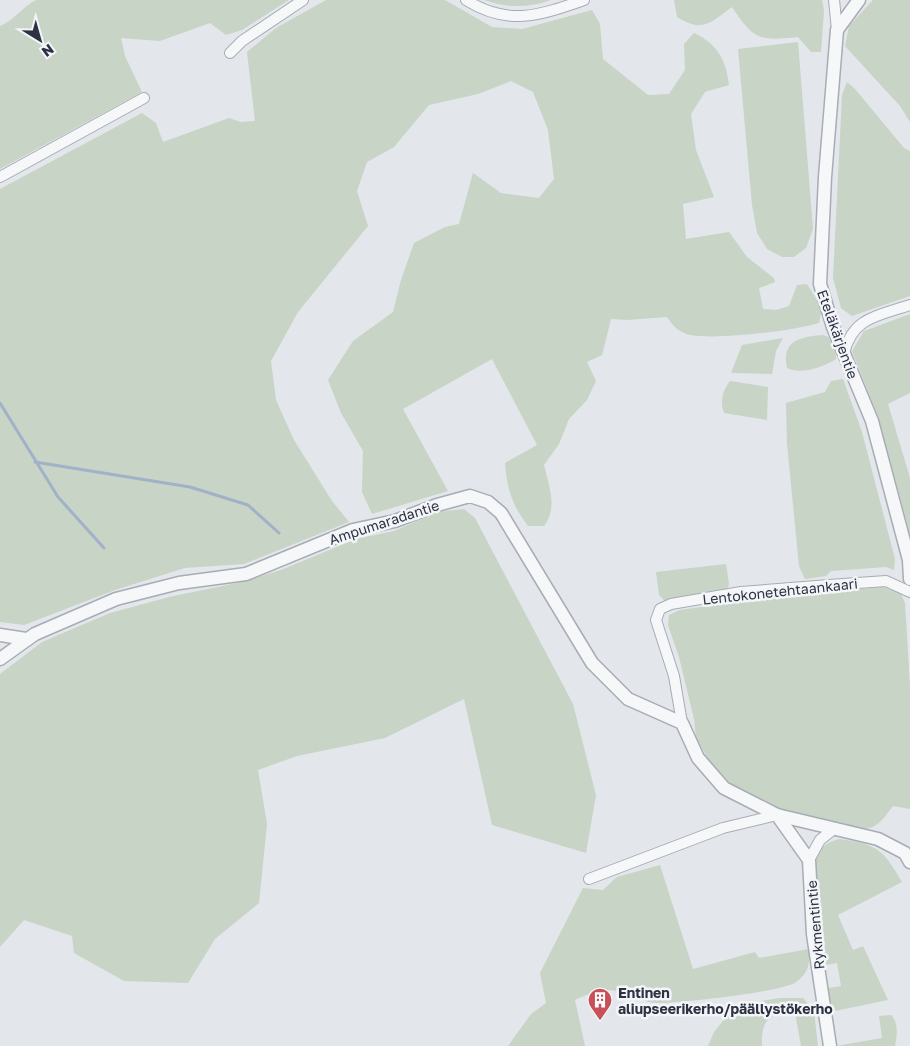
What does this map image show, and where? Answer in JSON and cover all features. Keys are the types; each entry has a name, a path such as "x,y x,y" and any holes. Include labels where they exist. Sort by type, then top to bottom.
{"street":[{"path":"230,53 242,41 303,0"},
{"path":"466,0 477,7 513,17 536,16 584,0"},
{"path":"834,0 837,30"},
{"path":"837,30 860,0"},
{"name":"Eteläkärjentie","path":"837,30 825,177 820,284 833,327 872,421 909,560 910,579"},
{"path":"0,177 144,98"},
{"path":"844,352 848,336 858,326 874,317 910,305"},
{"name":"Ampumaradantie","path":"0,658 26,639 116,599 179,583 246,574 353,530 395,521 437,505 470,496 488,502 501,513 592,663 628,698 682,723"},
{"name":"Lentokonetehtaankaari","path":"910,592 886,581 741,592 671,604 660,609 656,620 674,676 682,723 698,758 711,776 724,788 776,814 878,839 905,853 910,862"},
{"path":"0,635 26,639"},
{"path":"589,879 723,828 776,814 809,860 820,840 835,828"},
{"name":"Rykmentintie","path":"809,860 813,934 830,1046"}],"green space":[{"path":"36,0 289,0 242,30 226,35 210,23 160,41 121,38 125,56 142,92 0,169 0,26"},
{"path":"326,0 445,0 492,27 522,29 592,10 600,24 603,59 648,95 669,94 685,70 684,44 694,33 702,37 714,47 723,60 729,85 705,92 691,114 696,150 714,197 683,204 686,239 729,232 747,257 774,278 775,282 759,288 763,309 776,310 789,306 797,285 807,284 822,308 819,323 755,334 703,336 683,333 667,317 627,320 611,319 602,355 587,362 596,381 587,400 569,419 559,444 544,465 550,489 551,512 544,526 528,526 511,496 505,463 537,445 492,359 403,409 448,491 372,514 362,492 363,451 341,413 328,380 353,341 393,312 401,280 414,243 445,227 459,224 473,173 501,193 539,198 554,179 548,130 533,92 511,81 478,94 429,105 394,147 367,162 357,191 368,226 298,312 271,361 276,400 294,440 332,501 349,522 244,564 185,568 115,590 24,625 0,622 0,189 142,113 156,123 163,142 229,118 241,122 255,121 247,52 276,28"},
{"path":"484,0 551,0 518,6"},
{"path":"674,0 822,0 824,10 821,52 811,52 798,37 774,39 759,36 746,26 732,7 718,18 706,24 700,25 686,22 677,17"},
{"path":"873,0 910,0 910,122 900,106 845,46 849,26"},
{"path":"798,42 813,229 806,248 794,257 782,257 767,249 757,233 752,205 738,49"},
{"path":"847,82 904,148 910,151 910,296 852,316 841,308 833,278 842,95"},
{"path":"910,314 910,393 888,404 910,478 910,534 878,416 852,351 864,331"},
{"path":"822,335 829,337 836,349 836,359 812,369 799,371 787,368 787,351 794,342 807,337"},
{"path":"783,338 776,351 772,374 731,373 742,345"},
{"path":"843,379 862,432 895,559 894,570 886,567 831,571 826,576 805,579 799,566 787,444 786,403 825,392 831,381"},
{"path":"730,381 768,387 767,420 724,413 722,397"},
{"path":"464,509 475,518 573,704 596,795 586,853 492,825 464,699 385,738 297,756 258,770 267,824 259,903 215,939 188,983 124,981 74,953 72,936 24,920 0,947 0,674 42,642 110,613 169,597 237,583 281,570 356,539 394,531 438,512"},
{"path":"726,564 729,584 727,589 665,601 659,595 656,572"},
{"path":"883,587 901,594 905,603 910,686 910,809 893,806 877,824 863,829 787,812 732,785 711,764 696,738 694,719 679,657 668,625 669,615 680,610 779,596"},
{"path":"840,839 863,843 879,851 890,863 902,882 838,915 853,950 863,946 888,1000 830,1012 824,989 841,986 837,963 820,966 814,876 819,853 823,847"},
{"path":"660,865 693,969 755,952 759,958 809,949 809,963 804,975 796,982 772,990 671,1003 654,1003 611,990 595,992 575,1000 585,1046 508,1046 531,1014 546,1003 540,973 583,888 603,890 617,877"},
{"path":"779,998 803,998 814,1011 818,1046 801,1046 796,1018 792,1010 777,1014 768,1020 763,1030 762,1046 708,1046 714,1032 735,1006"},
{"path":"891,1015 896,1026 895,1046 836,1046 882,1038 879,1016"}],"waterway":[{"path":"0,403 58,497 104,548"},
{"path":"35,462 190,487 248,505 279,533"}],"place":[{"name":"Entinen aliupseerikerho/päällystökerho","path":"600,1021"}]}
